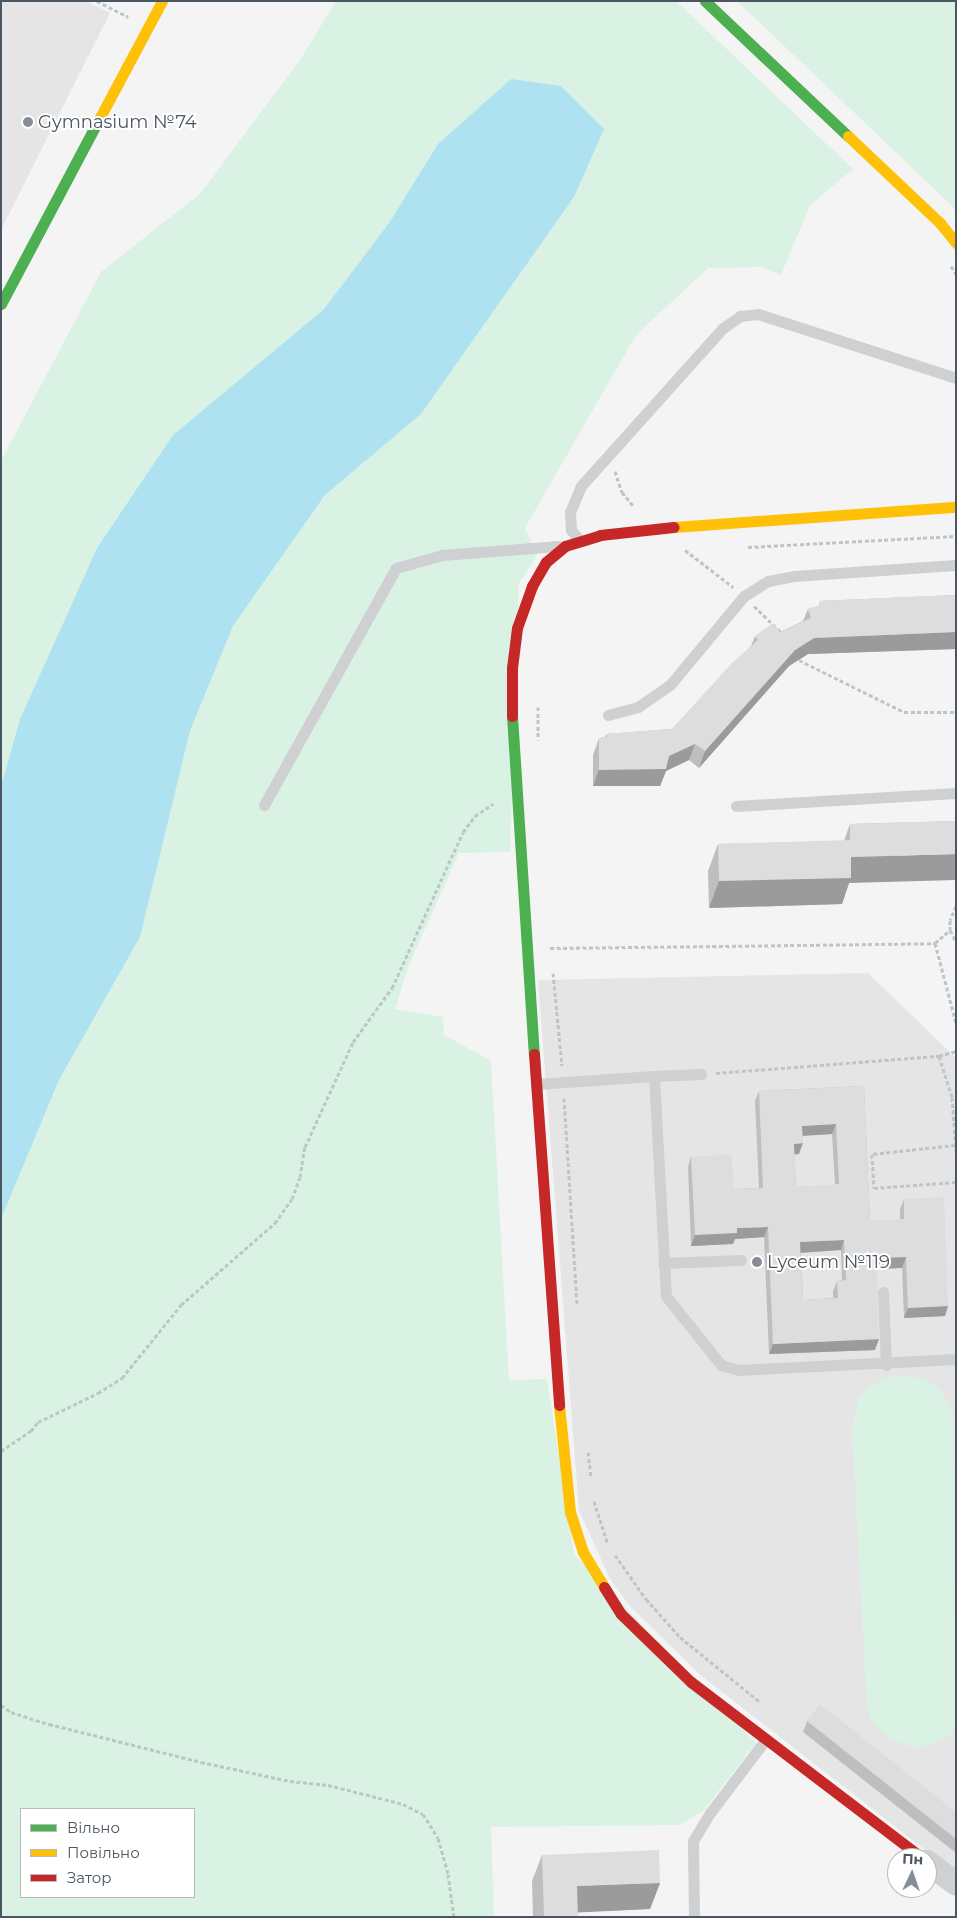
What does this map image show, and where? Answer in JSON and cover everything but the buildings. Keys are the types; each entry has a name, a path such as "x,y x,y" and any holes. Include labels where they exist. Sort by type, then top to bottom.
{"street":[{"path":"1,304 162,1"},
{"path":"705,1 940,223 956,243"},
{"path":"909,1848 766,1739 657,1652 621,1614 584,1552 570,1512 563,1467 526,949 512,730 512,668 517,628 532,586 546,562 565,546 580,541 642,529 956,507"},
{"path":"937,1870 956,1884"}],"lane":[{"path":"580,541 571,530 570,512 581,486 722,328 740,316 758,314 956,378"},
{"path":"264,805 396,568 442,555 565,546"},
{"path":"608,715 638,707 670,685 744,596 768,581 794,576 956,565"},
{"path":"736,806 956,793"},
{"path":"536,1084 700,1074"},
{"path":"654,1076 666,1296 721,1365 729,1370 886,1365 956,1359"},
{"path":"663,1263 741,1260"},
{"path":"883,1292 886,1365"},
{"path":"694,1917 693,1841 710,1813 766,1739"}],"path":[{"path":"98,1 149,27"},
{"path":"744,596 784,635"},
{"path":"798,660 904,712 956,712"},
{"path":"1,1452 31,1431 38,1422 98,1393 122,1378 181,1305 275,1224 292,1199 300,1177 305,1147 334,1080 354,1042 392,988 462,832 488,806 516,794"},
{"path":"956,906 950,920 950,930 956,942"},
{"path":"526,949 934,943 950,930"},
{"path":"934,943 956,1023"},
{"path":"700,1074 939,1056 956,1051"},
{"path":"939,1056 952,1097 956,1152"},
{"path":"955,1144 872,1154 874,1188 956,1182"},
{"path":"1,1705 11,1712 49,1724 201,1762 290,1781 328,1785 403,1804 423,1814 438,1838 448,1874 454,1917"}],"shaded area":[{"name":"Gymnasium №74","path":"1,1 86,1 110,13 1,230"},
{"name":"Lyceum №119","path":"868,973 956,1058 956,1874 937,1859 937,1848 923,1848 699,1674 630,1606 610,1579 579,1510 538,980"}],"green space":[{"path":"336,1 676,1 853,169 810,205 781,275 760,267 708,268 636,335 525,528 537,555 519,583 510,852 459,853 409,965 395,1009 443,1017 444,1035 491,1061 509,1380 547,1379 574,1554 756,1743 704,1810 680,1825 491,1827 494,1917 1,1917 1,1219 59,1080 140,937 190,731 233,626 325,495 421,414 574,197 465,122 438,145 389,223 324,309 173,435 97,548 20,719 1,786 1,461 101,272 201,193 300,60"},
{"path":"737,1 956,1 956,211 951,205"},
{"path":"898,1375 922,1378 933,1384 942,1392 953,1414 956,1728 945,1738 922,1747 910,1747 887,1737 871,1719 867,1708 852,1425 858,1401 865,1391 885,1378"}],"water":[{"path":"511,79 561,86 604,129 574,197 421,414 325,495 233,626 190,731 140,937 59,1080 1,1219 1,786 20,719 97,548 173,435 324,309 389,223 438,144"}],"traffic: fast":[{"path":"705,1 848,136"},
{"path":"1,304 98,121"},
{"path":"512,716 534,1054"}],"traffic: slow":[{"path":"98,121 162,1"},
{"path":"848,136 940,223 956,243"},
{"path":"674,527 956,507"},
{"path":"559,1405 570,1512 583,1552 604,1587"}],"traffic: jam":[{"path":"512,716 512,668 517,628 532,586 546,562 565,546 600,535 674,527"},
{"path":"534,1054 559,1405"},
{"path":"604,1587 621,1614 691,1682 909,1848"}],"place":[{"name":"Gymnasium №74","path":"28,122"},
{"name":"Lyceum №119","path":"757,1262"}]}
